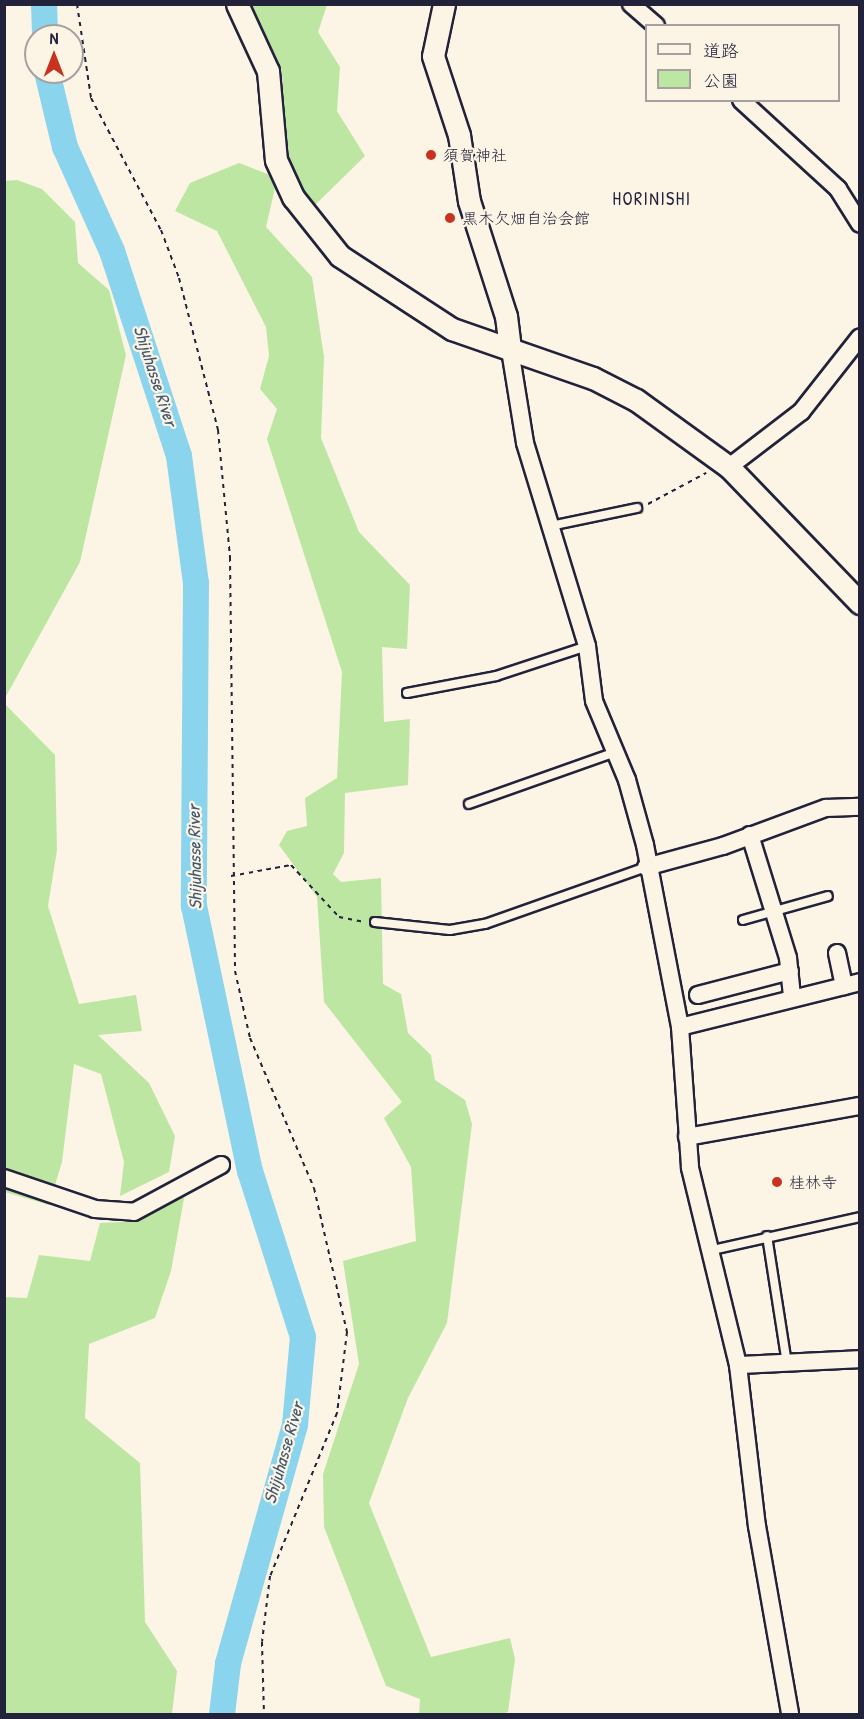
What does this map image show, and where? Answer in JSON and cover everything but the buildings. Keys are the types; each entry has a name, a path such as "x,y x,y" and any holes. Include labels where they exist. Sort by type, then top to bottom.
{"street":[{"path":"237,4 268,71 276,160 293,197 340,256 402,301 452,329 617,388 726,465 860,603"},
{"path":"444,4 434,56 459,135 469,201 506,316 525,443 587,646 594,701 616,752 645,845 646,867 680,1027 687,1137 708,1251 738,1365 757,1526 790,1714"},
{"path":"631,4 654,24"},
{"path":"743,102 838,189 860,224"},
{"path":"726,465 801,412 860,337"},
{"path":"646,867 750,835 826,808 860,807"},
{"path":"750,835 776,912 790,971 792,997"},
{"path":"680,1027 773,1008 792,997 852,984 837,953"},
{"path":"698,995 790,971"},
{"path":"687,1137 860,1106"},
{"path":"4,1179 95,1209 134,1212 221,1165"},
{"path":"738,1365 860,1359"}],"lane":[{"path":"549,526 637,508"},
{"path":"407,693 496,676 587,646"},
{"path":"469,804 616,752"},
{"path":"375,922 450,930 485,924 646,867"},
{"path":"743,920 828,896"},
{"path":"708,1251 860,1217"},
{"path":"767,1236 787,1363"}],"path":[{"path":"77,4 91,98 161,230 179,278 218,430 230,557 231,876 240,1007 314,1188 346,1332 337,1413 270,1576 262,1642 264,1714"},
{"path":"637,508 726,465"},
{"path":"231,876 291,865 339,917 375,922"}],"green space":[{"path":"252,5 327,5 318,32 340,67 337,111 365,156 312,208 284,153 282,70"},
{"path":"239,163 270,175 275,188 266,227 312,277 324,357 321,438 359,532 410,585 407,649 382,647 384,722 410,719 408,785 345,793 344,853 333,874 341,882 381,878 383,984 401,994 408,1033 431,1055 435,1080 465,1100 472,1124 447,1323 408,1398 369,1503 431,1657 510,1638 515,1659 508,1712 501,1714 419,1714 420,1699 386,1686 324,1527 323,1474 359,1364 343,1261 416,1241 411,1167 384,1118 402,1102 324,1002 317,897 279,845 287,831 307,826 305,798 337,778 342,672 267,439 277,409 260,389 269,356 266,327 217,231 175,211 190,183"},
{"path":"17,180 42,189 75,222 78,263 109,290 126,355 80,562 5,698 4,181"},
{"path":"4,703 55,755 57,850 48,906 79,1004 136,995 142,1031 98,1035 149,1083 175,1136 169,1172 120,1196 124,1162 101,1074 74,1064 62,1162 49,1205 5,1192"},
{"path":"185,1193 171,1271 155,1318 89,1344 85,1418 140,1463 145,1622 177,1671 172,1714 5,1714 4,1273 5,1297 27,1298 39,1255 90,1261 100,1223 140,1221"}],"waterway":[{"name":"Shijuhasse River","path":"44,4 45,24"},
{"name":"Shijuhasse River","path":"50,84 65,147 112,251 179,456 196,583 194,906 250,1171 303,1337 295,1425 228,1664 222,1714"}],"place":[{"name":"須賀神社","path":"431,155"},
{"name":"黒木欠畑自治会館","path":"450,218"},
{"name":"桂林寺","path":"777,1182"}],"district":[{"name":"HORINISHI","path":"652,199"}]}
